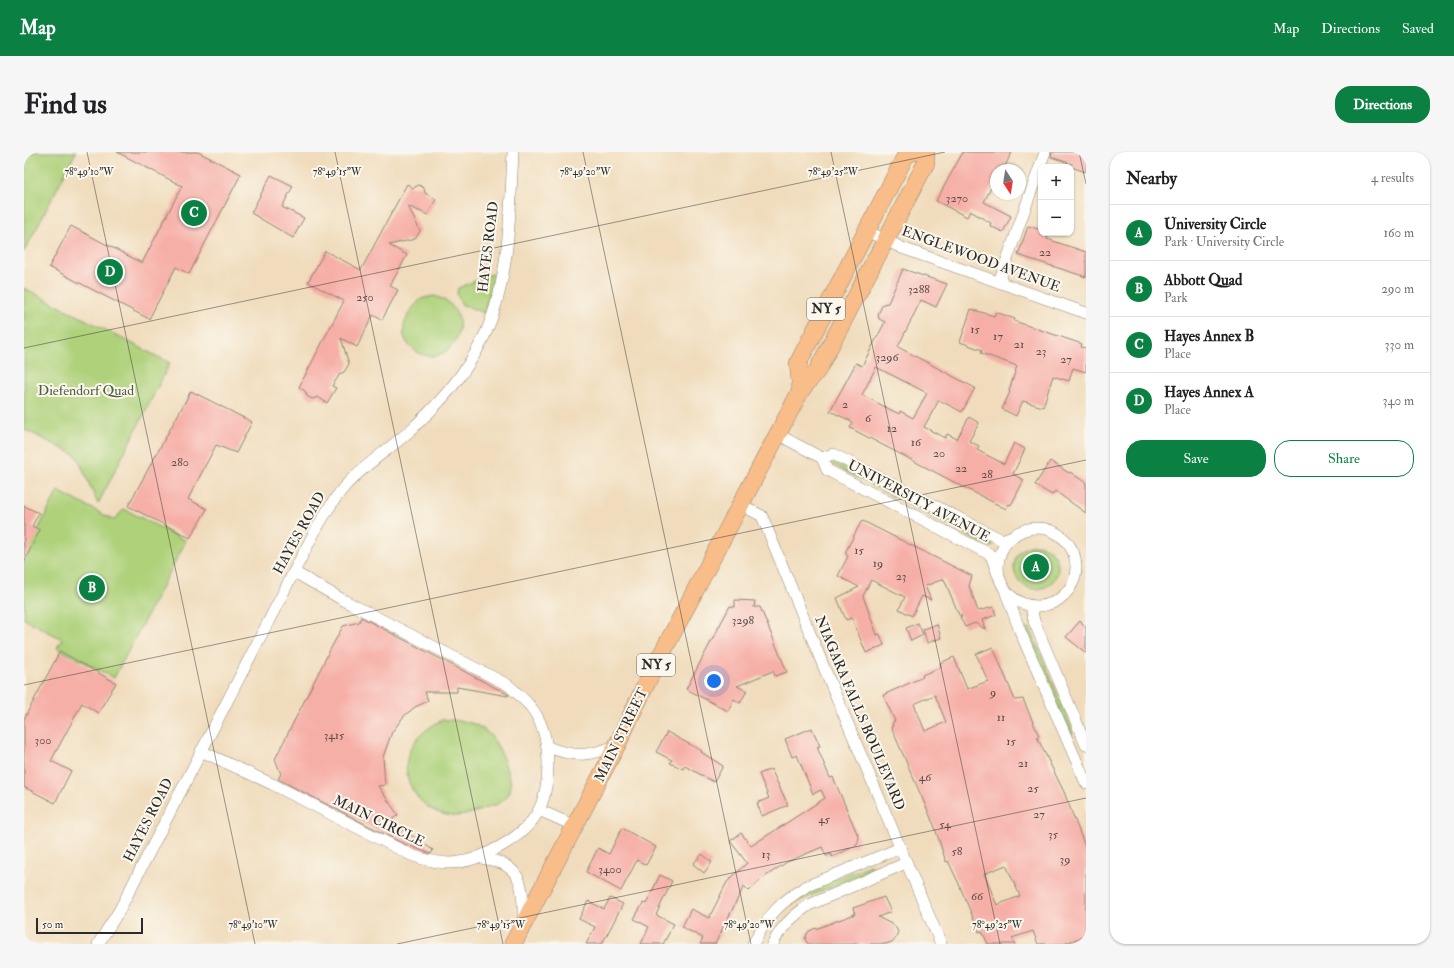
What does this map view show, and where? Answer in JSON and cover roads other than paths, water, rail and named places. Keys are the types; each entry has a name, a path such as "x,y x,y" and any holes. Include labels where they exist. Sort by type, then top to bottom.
{"main road":[{"name":"NY 5","path":"801,390 798,363 906,156 913,152"},
{"name":"NY 5","path":"741,505 801,390 817,372 926,163 926,152"},
{"name":"MAIN STREET","path":"513,944 617,745 650,676 741,505"}],"street":[{"name":"HAYES ROAD","path":"98,944 119,911 314,532 336,497 346,484 376,457 415,427 434,409 461,376 487,331 497,300 504,266 513,152"},
{"path":"999,282 1045,152"},
{"name":"ENGLEWOOD AVENUE","path":"867,231 885,241 1086,313"},
{"name":"UNIVERSITY AVENUE","path":"777,434 822,458 827,470 991,555 998,575"},
{"name":"UNIVERSITY AVENUE","path":"822,458 833,454 1002,540 1014,535"},
{"name":"NIAGARA FALLS BOULEVARD","path":"741,505 762,516 825,670 941,944"},
{"path":"1005,590 1012,598 1031,606 1042,606 1062,597 1074,580 1076,566 1071,548 1058,535 1050,530 1031,529 1014,535 1002,549 999,557 998,575 1020,631 1086,783"},
{"path":"1076,566 1086,574"},
{"name":"MAIN CIRCLE","path":"201,751 259,777 411,855 426,861 443,863 461,862 481,858 509,841 526,828 539,810 548,785 548,746 535,713 530,706 508,685 345,601 294,572"},
{"path":"1031,606 1034,621 1085,742 1070,744"},
{"path":"548,746 564,753 582,755 602,751 617,745"},
{"path":"539,810 574,826"},
{"path":"753,944 770,914 780,904 807,886 900,848"},
{"path":"481,858 505,863 518,876 524,902 523,923"},
{"path":"773,944 779,932 792,918 809,905 906,863"},
{"path":"780,904 792,918"}],"place":[{"name":"Hayes Annex B","path":"194,213"},
{"name":"Hayes Annex A","path":"110,272"},
{"name":"University Circle","path":"1036,567"},
{"name":"Abbott Quad","path":"92,588"}],"park label":[{"name":"Diefendorf Quad","path":"86,390"}]}
